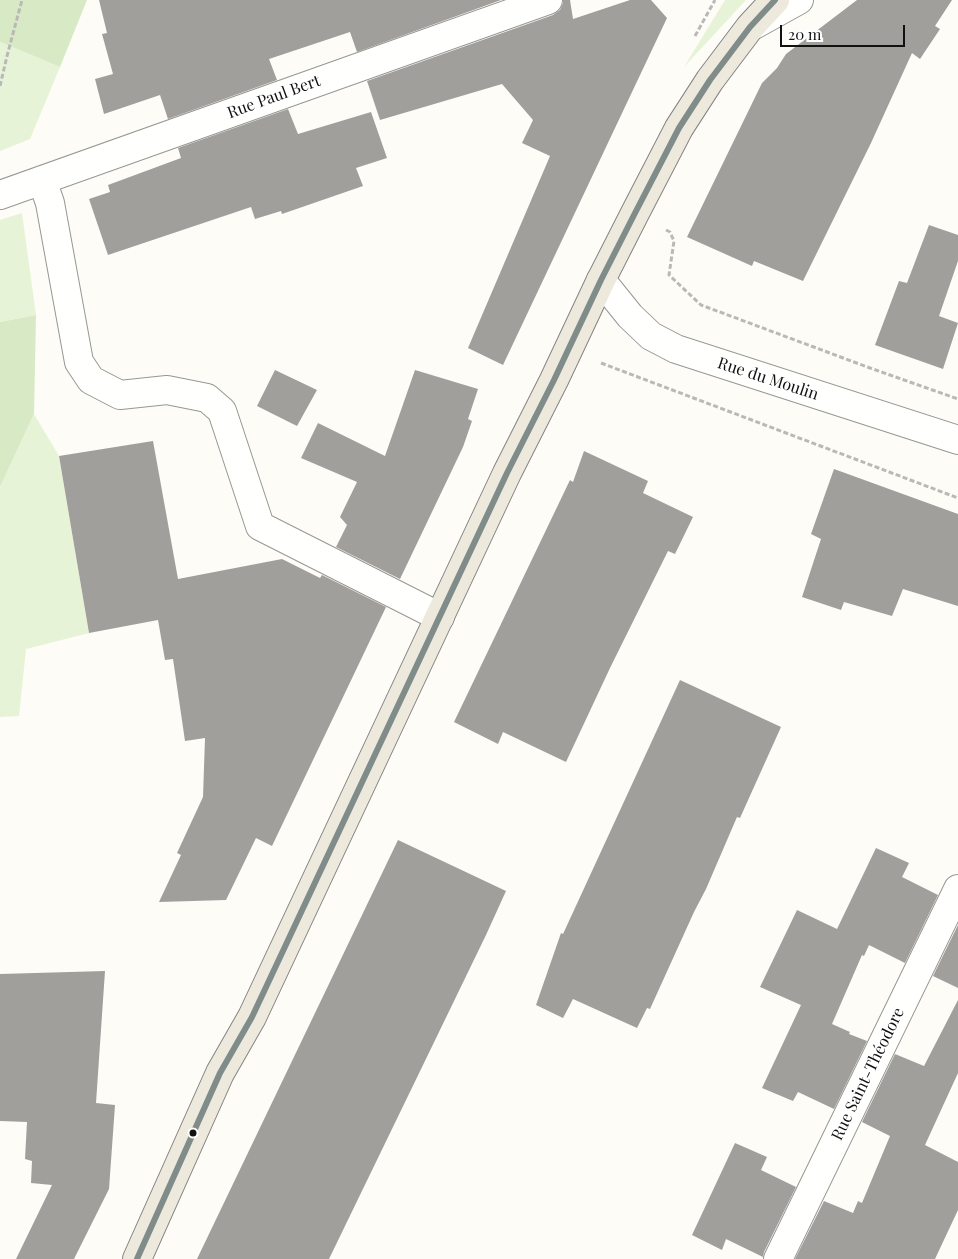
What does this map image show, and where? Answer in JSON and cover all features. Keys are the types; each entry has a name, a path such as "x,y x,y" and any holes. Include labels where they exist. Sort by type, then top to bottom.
{"main road":[{"path":"137,1259 220,1073 252,1017 507,473 601,280 679,128 710,80 750,27 775,0"}],"street":[{"name":"Rue Paul Bert","path":"0,195 548,0"},
{"path":"750,27 799,0"},
{"path":"42,180 50,202 79,362 92,380 120,395 167,390 207,398 222,411 260,526 440,617"},
{"name":"Rue du Moulin","path":"601,280 630,316 651,336 676,349 958,440"},
{"name":"Rue Saint-Théodore","path":"778,1259 958,889"}],"path":[{"path":"0,86 6,56 22,0"},
{"path":"634,215 670,232 674,241 669,275 701,305 958,399"},
{"path":"568,350 958,498"}],"green space":[{"path":"0,0 87,0 60,67 0,42"},
{"path":"725,0 746,0 684,67"},
{"path":"0,42 60,67 30,139 0,151"},
{"path":"22,213 36,315 0,322 0,220"},
{"path":"36,315 34,414 0,487 0,322"},
{"path":"34,414 59,456 89,633 26,649 19,716 0,717 0,487"}],"building":[{"path":"99,0 501,0 357,52 350,32 269,59 277,80 168,119 160,95 104,114 95,79 113,74 102,34 107,33"},
{"path":"563,0 570,0 573,19 630,0 651,0 667,18 503,365 468,348 550,156 522,143 533,120 502,84 380,120 367,81 553,15 560,10"},
{"path":"857,0 952,0 935,26 940,29 920,59 912,53 871,143 803,281 754,261 752,266 687,237 762,83 777,68 786,54"},
{"path":"288,109 298,134 371,112 387,158 356,168 363,186 282,214 281,211 255,219 251,207 108,255 89,199 110,192 108,185 181,158 178,148"},
{"path":"929,225 958,235 958,261 939,316 958,323 943,369 875,345 899,281 907,283"},
{"path":"275,370 317,390 297,426 257,406"},
{"path":"415,370 478,389 468,419 472,421 463,447 400,579 336,547 347,525 340,517 357,482 301,458 318,423 385,456"},
{"path":"153,441 178,579 282,559 320,578 322,575 386,607 272,846 256,838 226,900 159,902 181,855 177,853 203,797 205,738 185,741 173,659 165,660 158,620 89,633 59,456"},
{"path":"584,451 648,481 643,493 693,517 675,554 668,551 566,762 503,732 498,744 454,722 570,480 573,482"},
{"path":"834,469 958,514 958,606 903,589 892,616 844,602 841,610 802,597 821,539 811,534"},
{"path":"680,680 781,727 740,818 737,817 650,1009 647,1008 637,1028 573,999 563,1018 536,1005 561,933 563,934"},
{"path":"398,840 506,891 486,935 329,1259 197,1259"},
{"path":"876,848 909,863 902,877 938,895 905,963 869,945 864,956 862,955 832,1024 850,1032 849,1034 867,1041 834,1109 798,1092 793,1101 762,1088 801,1005 760,987 797,910 837,929"},
{"path":"958,925 958,988 933,976"},
{"path":"105,971 96,1103 115,1105 109,1189 74,1259 16,1259 52,1185 31,1183 32,1161 25,1159 27,1122 0,1121 0,974"},
{"path":"958,1000 958,1073 925,1145 958,1162 958,1210 935,1259 795,1259 824,1201 853,1213 858,1201 862,1203 890,1136 862,1122 895,1054 924,1066"},
{"path":"735,1143 767,1157 761,1170 796,1187 763,1257 726,1239 722,1250 692,1235"}],"transit line":[{"path":"137,1259 220,1073 252,1017 507,473 554,380 601,280 679,128 710,80 750,27 775,0"}]}
